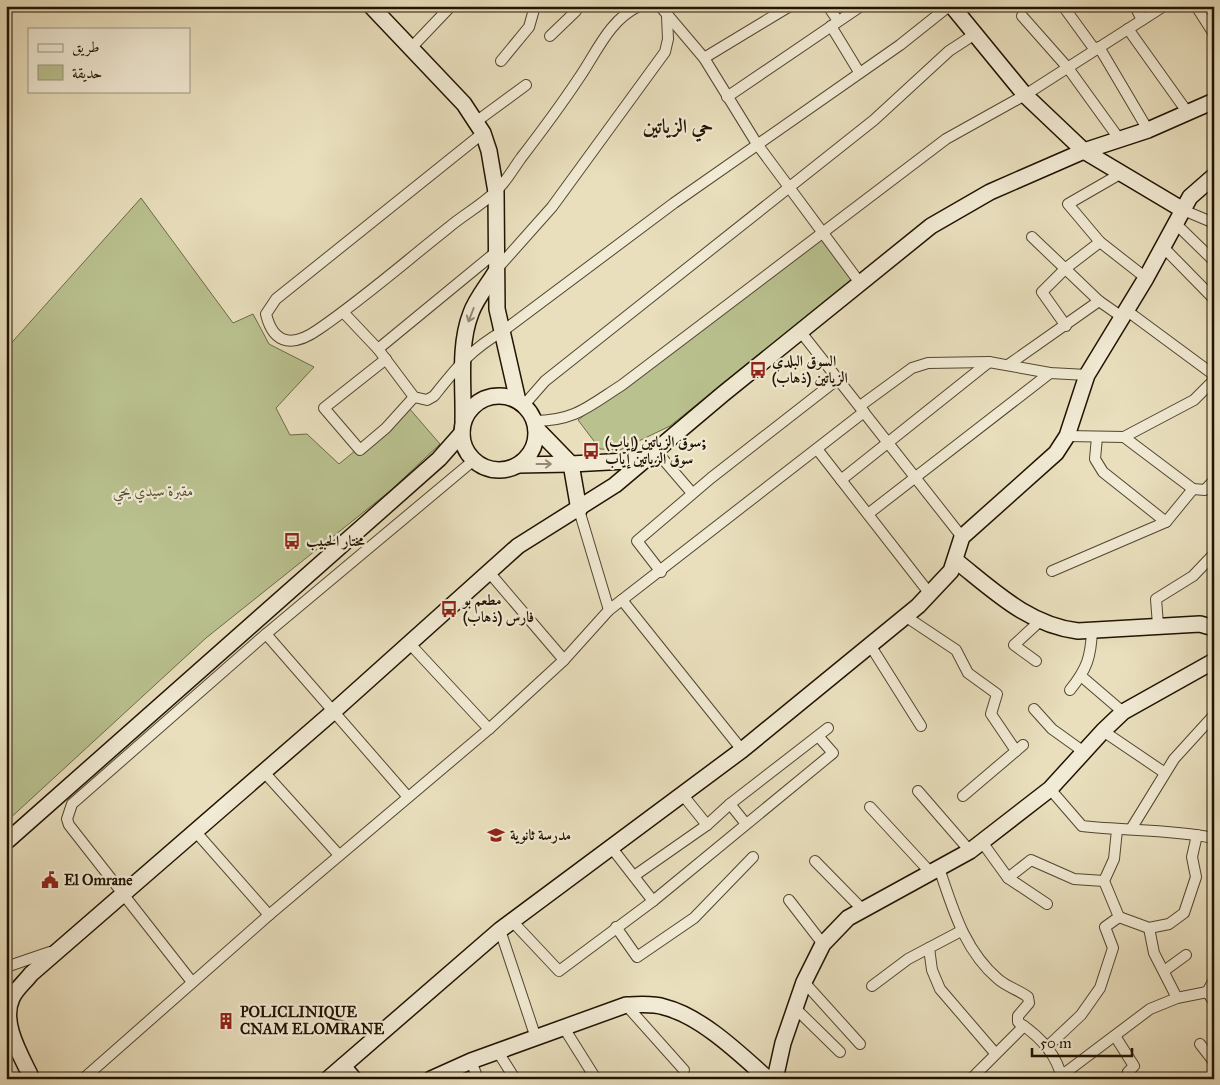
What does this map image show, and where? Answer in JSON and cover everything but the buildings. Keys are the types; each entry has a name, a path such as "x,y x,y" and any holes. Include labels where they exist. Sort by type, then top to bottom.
{"street":[{"path":"372,6 480,127 489,151 496,192 495,272 497,309 521,403 535,424 571,464 579,510 610,610"},
{"path":"411,48 451,6"},
{"path":"501,61 530,28 535,6"},
{"path":"550,36 576,11 576,6"},
{"path":"526,85 480,127 276,299 266,314 269,327 277,337 287,341 298,341 343,312 462,216 496,192 580,77 606,34 623,16 639,6"},
{"path":"704,58 790,6"},
{"path":"828,6 859,72"},
{"path":"728,97 861,6"},
{"path":"343,312 378,349 414,397 420,400 428,400 434,396 464,358 756,144 821,101 951,6 1025,96 1084,151 1120,174 1179,217 1214,261"},
{"path":"1062,6 1097,49 1148,130"},
{"path":"1135,6 1142,20"},
{"path":"535,424 576,415 592,405 622,385 946,139 1025,96 1164,6"},
{"path":"1196,6 1214,34"},
{"path":"663,10 704,58 756,144 860,283"},
{"path":"472,458 463,428 464,338 471,311 495,272 552,207 665,52 669,33 663,10"},
{"path":"1022,16 1068,68 1120,140"},
{"path":"1128,29 1188,113"},
{"path":"521,403 545,381 874,120 949,51 975,34"},
{"path":"32,1079 8,1026 12,999 31,974 334,711 518,546 579,510 615,485 800,331 931,226 990,192 1084,151 1148,130 1214,100"},
{"path":"1120,174 1068,204 1100,242 1146,278"},
{"path":"328,1079 500,930 742,750 905,616 945,579 955,560 962,538 1048,462 1066,436 1087,375 1146,278 1190,196 1214,176"},
{"path":"1179,217 1214,223"},
{"path":"1032,237 1099,301 1124,314 1214,375"},
{"path":"1066,326 1042,292 1066,268 1100,242"},
{"path":"1163,247 1214,300"},
{"path":"378,349 496,252"},
{"path":"1008,365 1099,301"},
{"path":"800,331 962,538"},
{"path":"386,359 324,408 360,450 386,428 414,397"},
{"path":"83,1079 269,915 489,729 564,660 610,610 817,449 862,409 921,364 989,362 1050,373 1087,375"},
{"path":"841,480 889,444 989,362"},
{"path":"868,514 1050,373"},
{"path":"661,572 637,541 692,493 838,379"},
{"path":"1066,436 1124,437 1194,400 1214,380"},
{"path":"6,842 439,459 463,428 468,414 483,399 505,396 521,403"},
{"path":"518,465 528,456 533,446 535,424"},
{"path":"1098,437 1096,459 1102,472 1166,522"},
{"path":"1124,437 1193,490 1205,490 1214,480"},
{"path":"817,449 930,594"},
{"path":"439,459 472,458 492,469 506,469 518,465 571,464 651,456 692,493"},
{"path":"192,982 69,825 69,811 72,804 266,634 472,458"},
{"path":"1052,572 1166,522 1193,490"},
{"path":"1158,625 1156,599 1193,576 1214,554"},
{"path":"955,560 1014,606 1040,621 1059,629 1092,630 1200,624 1214,628"},
{"path":"488,571 564,660"},
{"path":"622,600 742,750"},
{"path":"905,616 956,650 968,673 997,694 991,714 1019,748 963,796"},
{"path":"1036,661 1014,645 1040,621"},
{"path":"1070,690 1081,676 1091,655 1092,630"},
{"path":"266,634 408,796"},
{"path":"410,644 489,729"},
{"path":"870,645 921,726"},
{"path":"775,1079 794,1007 804,982 824,944 848,918 935,871 976,846 1050,789 1103,730 1123,712 1214,661"},
{"path":"1081,676 1123,712"},
{"path":"1034,709 1052,729 1084,752"},
{"path":"1132,829 1174,759 1210,725 1214,715"},
{"path":"634,876 707,825 730,804 828,728"},
{"path":"1103,730 1165,773"},
{"path":"512,921 559,971 653,901 833,753 818,736"},
{"path":"263,771 339,855"},
{"path":"1050,789 1082,826 1117,830 1132,829 1214,838"},
{"path":"918,791 1008,878 1047,904"},
{"path":"682,794 707,825"},
{"path":"730,804 746,824"},
{"path":"870,807 935,871 961,931 978,958 996,977 1028,997 1028,1006 1018,1016 1018,1022 1047,1047 1055,1058 1061,1077 1150,1008 1178,998 1207,992 1214,980"},
{"path":"1117,830 1114,859 1104,881 1119,916 1149,928 1169,924 1184,913 1196,876 1192,857 1197,835"},
{"path":"195,831 269,915"},
{"path":"611,847 653,901"},
{"path":"616,927 637,957 694,918 753,857"},
{"path":"1008,878 1032,860 1074,879 1104,881"},
{"path":"815,861 863,910"},
{"path":"789,900 824,944"},
{"path":"1047,1047 1081,1015 1100,988 1113,948 1105,927 1119,916"},
{"path":"1149,928 1154,952 1178,998"},
{"path":"500,930 536,1038"},
{"path":"872,986 908,960 961,931"},
{"path":"6,967 39,957 62,946"},
{"path":"929,948 932,970 940,989 995,1053"},
{"path":"1164,971 1186,955"},
{"path":"804,982 860,1044"},
{"path":"1207,992 1214,1002"},
{"path":"626,1005 684,1070"},
{"path":"431,1079 471,1061 626,1005 662,1006 678,1011 737,1051 768,1079"},
{"path":"794,1007 840,1052"},
{"path":"971,1079 1024,1026"},
{"path":"564,1028 596,1079"},
{"path":"1115,1036 1134,1066 1128,1072 1133,1079"},
{"path":"1200,1044 1214,1062"},
{"path":"498,1052 515,1079"},
{"path":"471,1061 478,1079"},
{"path":"343,1066 354,1079"}],"green space":[{"name":"مقبرة سيدي يحي","path":"141,198 233,323 253,314 269,344 314,367 276,408 290,435 307,434 339,464 408,407 440,444 390,491 206,638 6,822 6,349"},
{"path":"822,236 853,279 670,426 620,450 600,449 578,420"}],"place":[{"name":"السوق البلدي الزياتين (ذهاب)","path":"758,370"},
{"name":"سوق الزياتين (إياب); سوق الزياتين إياب","path":"591,451"},
{"name":"مختار الحبيب","path":"292,541"},
{"name":"مطعم بو فارس (ذهاب)","path":"449,609"},
{"name":"مدرسة ثانوية","path":"496,835"},
{"name":"El Omrane","path":"50,880"},
{"name":"POLICLINIQUE CNAM ELOMRANE","path":"226,1021"}],"district":[{"name":"حي الزياتين","path":"678,126"}]}
